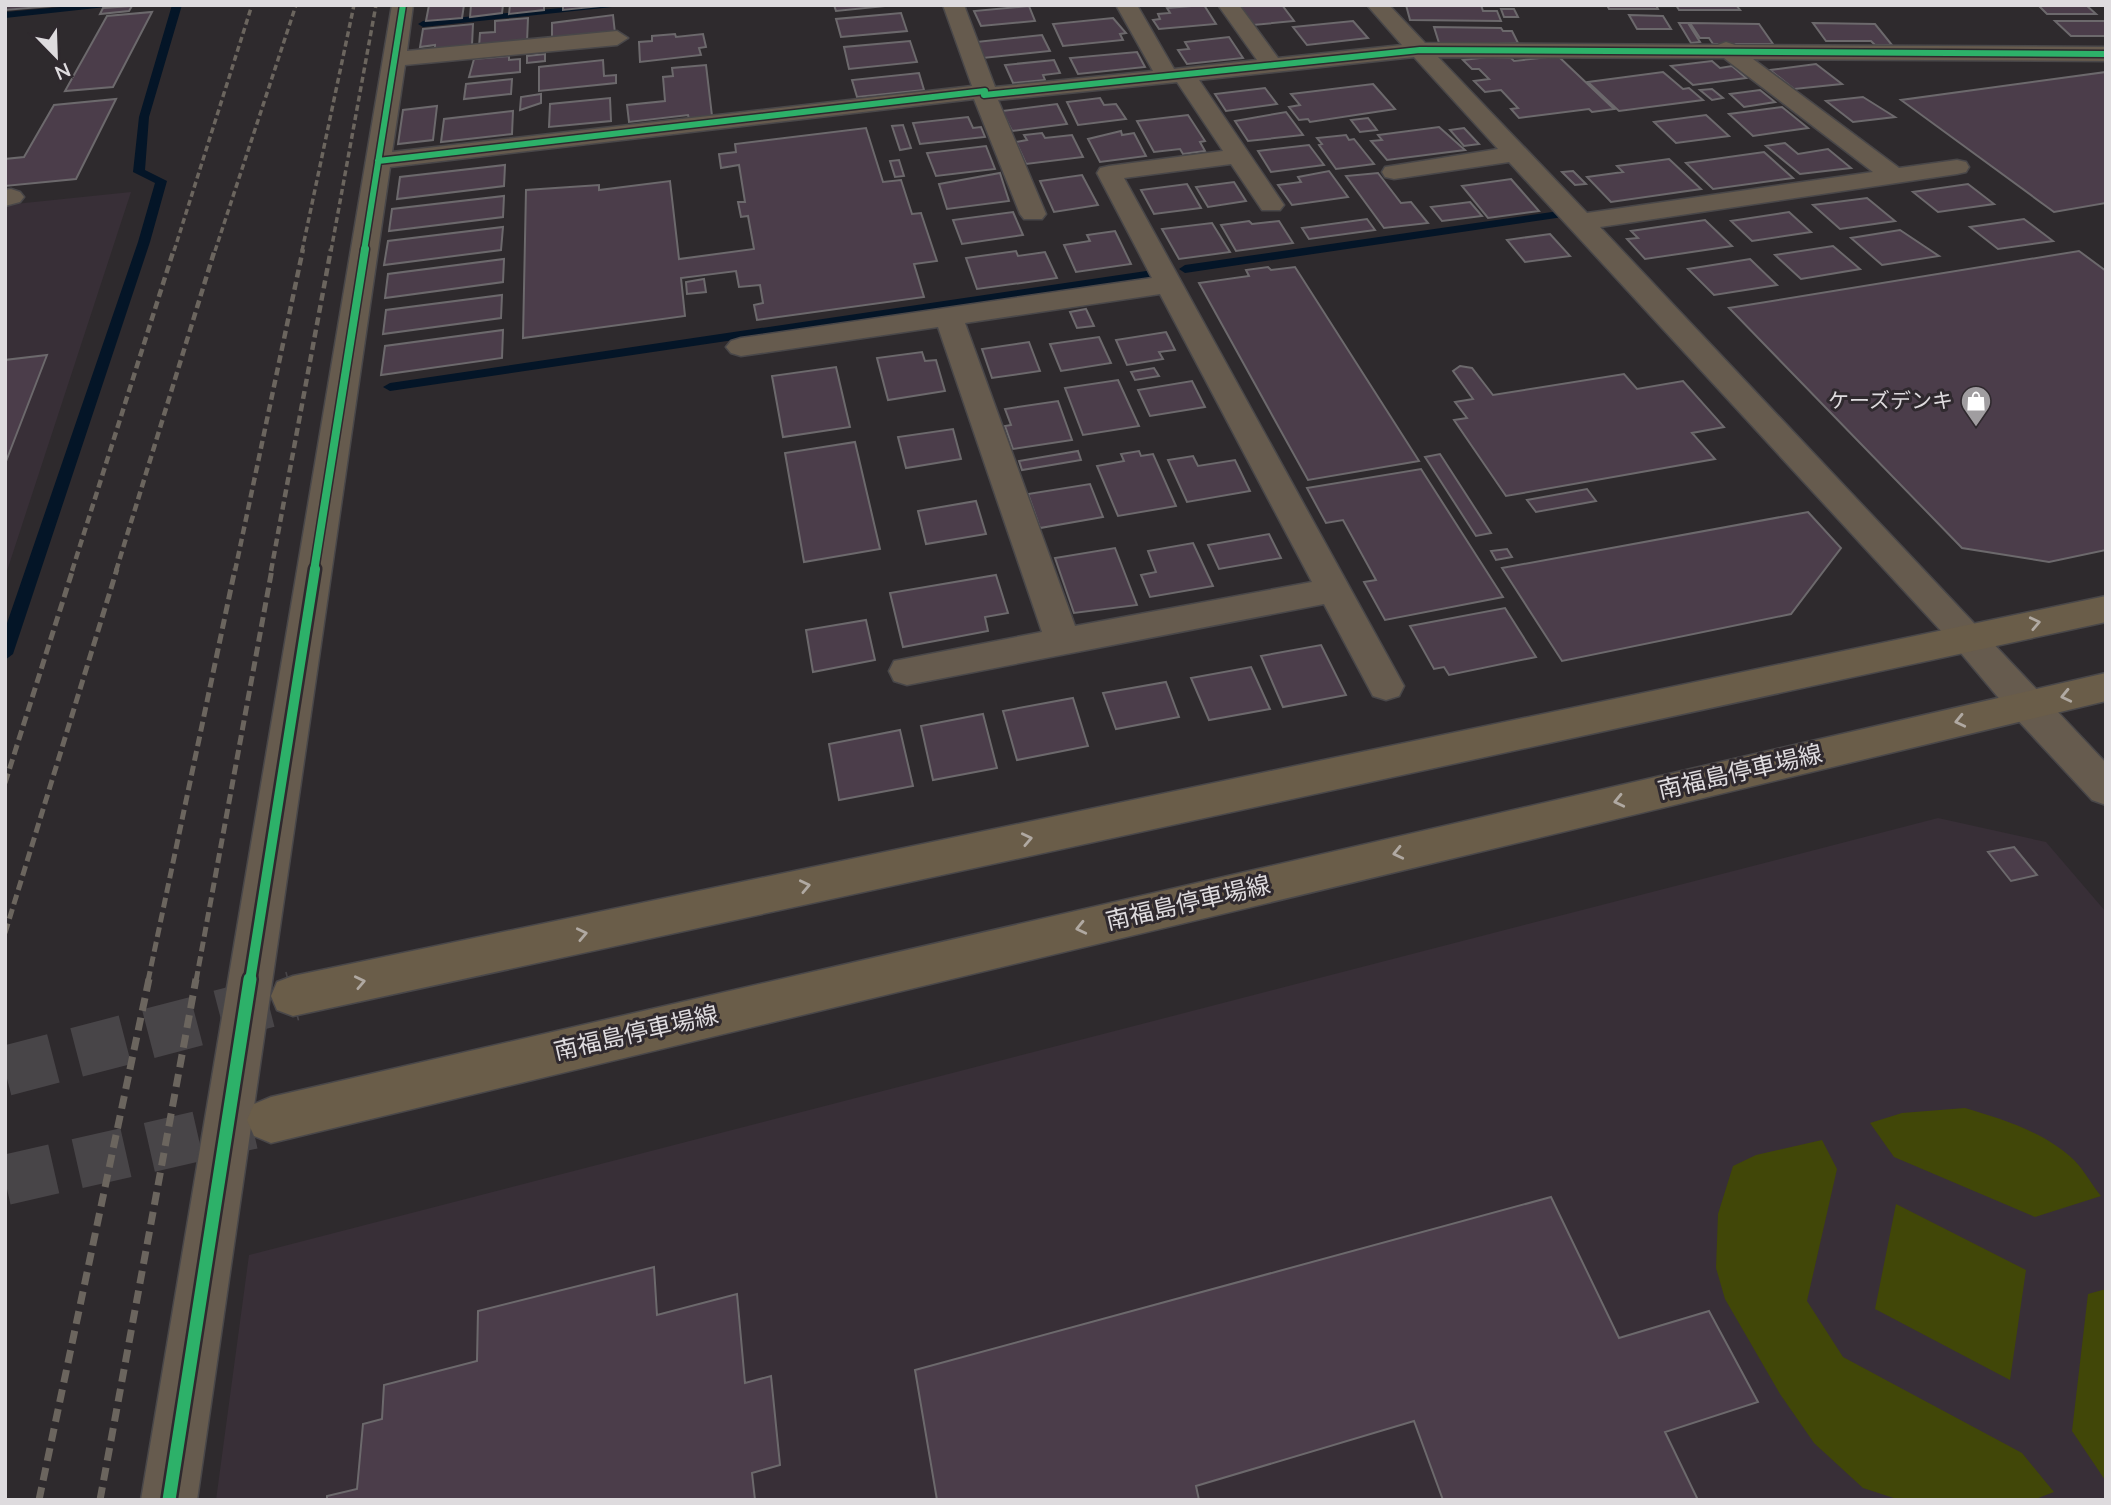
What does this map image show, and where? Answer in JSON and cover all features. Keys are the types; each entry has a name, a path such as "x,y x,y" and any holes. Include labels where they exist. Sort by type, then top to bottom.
{"main road":[{"path":"293,996 2106,608"},
{"name":"南福島停車場線","path":"271,1120 2106,687"}],"street":[{"path":"169,1500 403,5"},
{"path":"953,5 984,93 1032,214"},
{"path":"1126,5 1271,205"},
{"path":"1228,5 1271,64"},
{"path":"1377,5 1968,637 2026,705 2106,789"},
{"path":"394,59 617,38"},
{"path":"377,161 984,93 1420,50 1726,49 2106,54"},
{"path":"1726,49 1894,176"},
{"path":"1394,172 1517,153"},
{"path":"1238,156 1109,173 1386,686"},
{"path":"1581,222 1957,167"},
{"path":"741,347 1170,284"},
{"path":"949,318 1063,641"},
{"path":"907,671 1334,590"}],"shaded area":[{"path":"131,192 5,577 5,205"},
{"path":"1938,818 2046,842 2106,912 2106,1500 216,1500 249,1255"}],"green space":[{"path":"1965,1108 2037,1134 2063,1150 2081,1168 2101,1196 2035,1217 1894,1157 1870,1123 1902,1113"},
{"path":"1822,1140 1837,1169 1807,1301 1843,1357 2022,1453 2054,1492 2033,1500 1900,1500 1863,1488 1814,1443 1780,1394 1725,1299 1716,1268 1718,1214 1733,1166 1756,1155"},
{"path":"1896,1204 2026,1270 2010,1380 1875,1309"},
{"path":"2106,1289 2105,1480 2072,1431 2088,1294"}],"building":[{"path":"5,5 64,5 5,10"},
{"path":"429,5 464,5 462,18 426,21"},
{"path":"471,5 503,5 502,13 470,17"},
{"path":"510,5 544,5 544,10 509,14"},
{"path":"563,5 610,5 563,10"},
{"path":"834,5 895,5 836,11"},
{"path":"1204,5 1216,24 1159,29 1153,20 1160,19 1158,14 1170,13 1167,8"},
{"path":"1239,5 1282,5 1294,21 1253,25"},
{"path":"1406,5 1481,5 1483,11 1497,11 1501,21 1410,20"},
{"path":"1607,5 1656,5 1658,9 1609,9"},
{"path":"1676,5 1736,5 1740,10 1679,10"},
{"path":"2038,5 2086,5 2096,14 2047,14"},
{"path":"132,6 129,11 100,14 103,8"},
{"path":"1029,6 1035,21 981,26 974,11"},
{"path":"1501,9 1514,9 1518,17 1504,17"},
{"path":"152,12 113,87 65,91 107,16"},
{"path":"901,13 907,31 841,37 836,19"},
{"path":"613,15 615,33 552,40 552,23"},
{"path":"1629,15 1663,16 1671,29 1637,29"},
{"path":"528,18 527,42 479,47 480,33 495,32 495,21"},
{"path":"1113,18 1126,33 1120,34 1123,40 1063,46 1053,24"},
{"path":"1353,21 1368,38 1307,45 1293,27"},
{"path":"2055,21 2106,21 2106,36 2071,36"},
{"path":"1679,23 1688,23 1700,42 1691,43"},
{"path":"1690,23 1759,24 1773,44 1713,44 1709,38 1700,38"},
{"path":"1813,23 1875,24 1892,45 1875,45 1871,41 1826,41"},
{"path":"473,24 472,45 435,49 435,45 420,47 423,29"},
{"path":"1434,27 1501,28 1503,31 1512,31 1518,43 1439,43"},
{"path":"675,34 676,37 703,34 706,47 699,48 701,55 640,62 639,42 652,41 652,36"},
{"path":"1042,35 1050,51 983,58 976,42"},
{"path":"1229,37 1243,58 1187,64 1178,50 1189,49 1185,42"},
{"path":"910,41 917,62 849,69 844,47"},
{"path":"1137,52 1145,67 1078,74 1070,58"},
{"path":"545,54 545,61 527,63 527,56"},
{"path":"509,56 509,60 520,59 520,72 469,77 474,59"},
{"path":"1558,56 1614,109 1592,112 1589,109 1519,118 1511,109 1518,108 1501,90 1485,92 1474,81 1489,79 1479,69 1472,69 1463,60 1488,57 1511,58 1514,61"},
{"path":"603,60 604,76 616,75 616,83 539,91 539,67"},
{"path":"1054,60 1060,73 1043,75 1045,80 1013,83 1005,65"},
{"path":"1712,61 1720,68 1732,66 1746,78 1693,85 1671,66"},
{"path":"1816,64 1842,84 1794,89 1770,70"},
{"path":"706,65 712,116 689,119 688,115 629,122 627,105 665,101 663,77 673,76 672,68"},
{"path":"1663,72 1683,89 1689,88 1703,100 1619,111 1588,82"},
{"path":"2106,72 2106,203 2054,212 1901,100"},
{"path":"919,73 924,90 857,97 852,80"},
{"path":"512,79 511,94 464,99 466,84"},
{"path":"1373,84 1395,109 1310,122 1308,119 1299,120 1289,107 1300,105 1291,94"},
{"path":"1265,88 1277,104 1226,111 1215,94"},
{"path":"1712,89 1723,98 1712,100 1700,90"},
{"path":"1760,90 1775,102 1744,107 1730,94"},
{"path":"541,94 541,103 520,110 521,97"},
{"path":"1863,97 1895,117 1853,122 1826,101"},
{"path":"610,98 611,121 549,127 550,104"},
{"path":"1100,98 1104,105 1116,104 1126,119 1078,125 1067,102"},
{"path":"116,99 76,179 5,186 5,159 24,157 54,105"},
{"path":"1057,104 1067,124 1012,131 1002,111"},
{"path":"437,106 433,140 398,144 403,110"},
{"path":"1782,107 1808,128 1753,136 1729,114"},
{"path":"513,111 512,134 441,142 444,119"},
{"path":"1286,112 1303,135 1248,141 1235,121"},
{"path":"1188,115 1205,141 1200,142 1205,151 1183,154 1180,149 1154,152 1137,121"},
{"path":"1706,115 1729,136 1676,143 1654,122"},
{"path":"968,117 973,128 981,127 985,137 920,144 913,123"},
{"path":"1368,118 1377,130 1360,132 1351,120"},
{"path":"903,125 911,148 900,150 892,126"},
{"path":"1439,127 1465,150 1387,160 1371,141 1382,140 1378,135"},
{"path":"866,128 883,182 901,180 912,214 921,213 937,261 914,264 924,297 757,320 754,305 763,303 760,285 739,287 736,271 681,278 685,316 523,338 526,190 599,185 599,190 670,181 679,259 754,249 748,216 741,217 738,202 745,202 739,165 721,168 719,154 736,152 735,144"},
{"path":"1464,128 1479,144 1464,146 1450,130"},
{"path":"1121,131 1122,135 1134,133 1146,156 1100,162 1088,139"},
{"path":"1042,133 1045,138 1072,135 1083,157 1026,164 1016,142 1027,140 1024,135"},
{"path":"1346,135 1349,140 1354,139 1374,164 1336,169 1317,138"},
{"path":"1785,143 1798,154 1828,149 1851,168 1800,174 1766,146"},
{"path":"1309,145 1324,165 1271,172 1258,151"},
{"path":"986,146 995,169 936,176 927,153"},
{"path":"1764,152 1793,178 1713,189 1686,163"},
{"path":"1669,159 1701,189 1611,202 1587,177 1623,172 1617,166"},
{"path":"899,160 904,176 895,177 890,161"},
{"path":"505,165 504,186 397,199 400,177"},
{"path":"1329,171 1348,197 1292,205 1278,185 1301,182 1298,177"},
{"path":"1573,171 1586,184 1575,185 1562,172"},
{"path":"1000,173 1009,201 947,209 939,184"},
{"path":"1378,173 1401,203 1411,202 1428,223 1384,228 1346,176"},
{"path":"1082,175 1098,205 1054,212 1040,181"},
{"path":"1511,179 1539,211 1488,218 1462,186"},
{"path":"1234,182 1246,201 1208,207 1196,187"},
{"path":"1187,184 1201,208 1154,214 1141,190"},
{"path":"1968,184 1994,204 1938,212 1913,192"},
{"path":"504,196 503,217 389,231 392,209"},
{"path":"1867,198 1895,221 1840,229 1813,205"},
{"path":"1470,202 1482,216 1442,221 1431,207"},
{"path":"1013,212 1023,235 962,244 953,220"},
{"path":"1789,212 1811,232 1752,241 1731,221"},
{"path":"1367,219 1375,230 1309,239 1302,228"},
{"path":"2024,219 2053,241 1998,249 1970,227"},
{"path":"1705,220 1732,246 1645,259 1627,239 1638,238 1631,231"},
{"path":"1249,221 1252,224 1279,221 1293,243 1236,251 1221,225"},
{"path":"1212,223 1230,252 1179,259 1162,229"},
{"path":"503,227 501,250 384,265 388,241"},
{"path":"1900,230 1939,256 1882,265 1851,238"},
{"path":"1115,231 1131,264 1076,272 1064,245 1090,241 1087,235"},
{"path":"1550,234 1570,256 1525,262 1507,240"},
{"path":"1833,246 1860,269 1801,279 1775,255"},
{"path":"1016,251 1018,256 1045,252 1057,278 977,289 966,258"},
{"name":"ケーズデンキ","path":"2079,251 2106,271 2106,550 2049,562 1962,548 1729,308"},
{"path":"504,259 503,282 385,298 388,274"},
{"path":"1750,259 1777,285 1714,295 1688,269"},
{"path":"1268,267 1271,270 1295,267 1419,461 1308,480 1199,283 1249,276 1246,270"},
{"path":"704,279 706,292 687,294 686,282"},
{"path":"502,295 501,318 383,334 386,310"},
{"path":"1086,309 1094,326 1077,328 1070,312"},
{"path":"503,330 502,358 381,375 385,346"},
{"path":"1166,332 1175,350 1159,352 1163,359 1127,365 1116,340"},
{"path":"1099,337 1111,363 1061,371 1050,344"},
{"path":"1029,342 1040,371 992,378 982,349"},
{"path":"922,352 925,361 936,360 945,391 888,400 877,358"},
{"path":"47,355 5,464 5,360"},
{"path":"1460,366 1472,368 1493,395 1624,374 1637,389 1683,381 1724,427 1692,433 1715,459 1506,496 1454,420 1467,418 1455,402 1473,399 1453,371"},
{"path":"836,367 850,427 783,437 772,376"},
{"path":"1154,368 1159,376 1135,380 1131,372"},
{"path":"1118,380 1139,426 1083,435 1065,388"},
{"path":"1192,381 1205,407 1150,416 1138,390"},
{"path":"1058,401 1072,440 1013,449 1005,426 1011,425 1005,409"},
{"path":"953,429 961,459 906,468 898,437"},
{"path":"855,442 880,549 804,562 785,453"},
{"path":"1078,451 1081,460 1022,470 1019,461"},
{"path":"1139,451 1141,456 1153,454 1176,506 1118,516 1097,466 1124,461 1121,454"},
{"path":"1440,454 1491,533 1476,536 1425,457"},
{"path":"1193,456 1198,466 1235,460 1250,491 1187,502 1168,460"},
{"path":"1421,469 1503,597 1385,620 1364,582 1376,580 1343,520 1326,523 1307,488"},
{"path":"1090,484 1103,517 1040,528 1028,494"},
{"path":"1587,489 1596,501 1536,512 1527,500"},
{"path":"976,501 986,534 926,544 918,511"},
{"path":"1808,512 1841,548 1791,614 1562,661 1502,568"},
{"path":"1269,534 1281,558 1219,569 1208,545"},
{"path":"1193,543 1213,586 1150,597 1141,575 1156,572 1148,551"},
{"path":"1115,548 1137,605 1074,613 1055,558"},
{"path":"1507,549 1512,557 1496,560 1491,551"},
{"path":"996,575 1008,613 985,617 988,631 903,647 890,593"},
{"path":"1505,608 1536,657 1449,675 1444,667 1434,669 1410,626"},
{"path":"866,620 875,660 813,672 806,630"},
{"path":"1321,645 1346,695 1283,707 1261,656"},
{"path":"1251,667 1270,709 1209,720 1191,678"},
{"path":"1166,682 1179,717 1116,729 1103,693"},
{"path":"1073,698 1088,746 1017,760 1003,711"},
{"path":"983,714 997,768 933,780 921,726"},
{"path":"900,730 913,786 839,800 829,744"},
{"path":"2014,847 2037,875 2011,881 1988,852"},
{"path":"1551,1197 1619,1338 1709,1311 1758,1402 1665,1432 1698,1500 1443,1500 1414,1421 1196,1486 1199,1500 937,1500 915,1370"},
{"path":"654,1267 657,1315 737,1294 745,1383 771,1376 780,1465 752,1473 755,1500 327,1500 327,1496 357,1489 363,1424 382,1419 384,1385 477,1361 478,1311"}],"waterway":[{"path":"5,15 119,5"},
{"path":"5,654 144,242 161,181 139,172 144,117 177,5"},
{"path":"423,24 626,5"},
{"path":"1185,269 1559,215"},
{"path":"390,387 1153,274"}],"tunnel":[{"path":"5,1071 293,996"},
{"path":"5,1180 252,1124"}],"railway":[{"path":"174,251 252,5"},
{"path":"215,251 296,5"},
{"path":"302,251 354,5"},
{"path":"331,251 376,5"},
{"path":"72,571 174,249"},
{"path":"116,571 215,249"},
{"path":"235,571 303,249"},
{"path":"271,571 331,249"},
{"path":"5,783 73,569"},
{"path":"5,933 117,569"},
{"path":"148,981 235,569"},
{"path":"196,981 272,569"},
{"path":"39,1500 149,979"},
{"path":"100,1500 196,979"}],"cycle path":[{"path":"169,1500 403,5"},
{"path":"378,161 985,91 984,95 1420,50 2106,54"}],"place":[{"name":"ケーズデンキ","path":"1976,428"}]}
